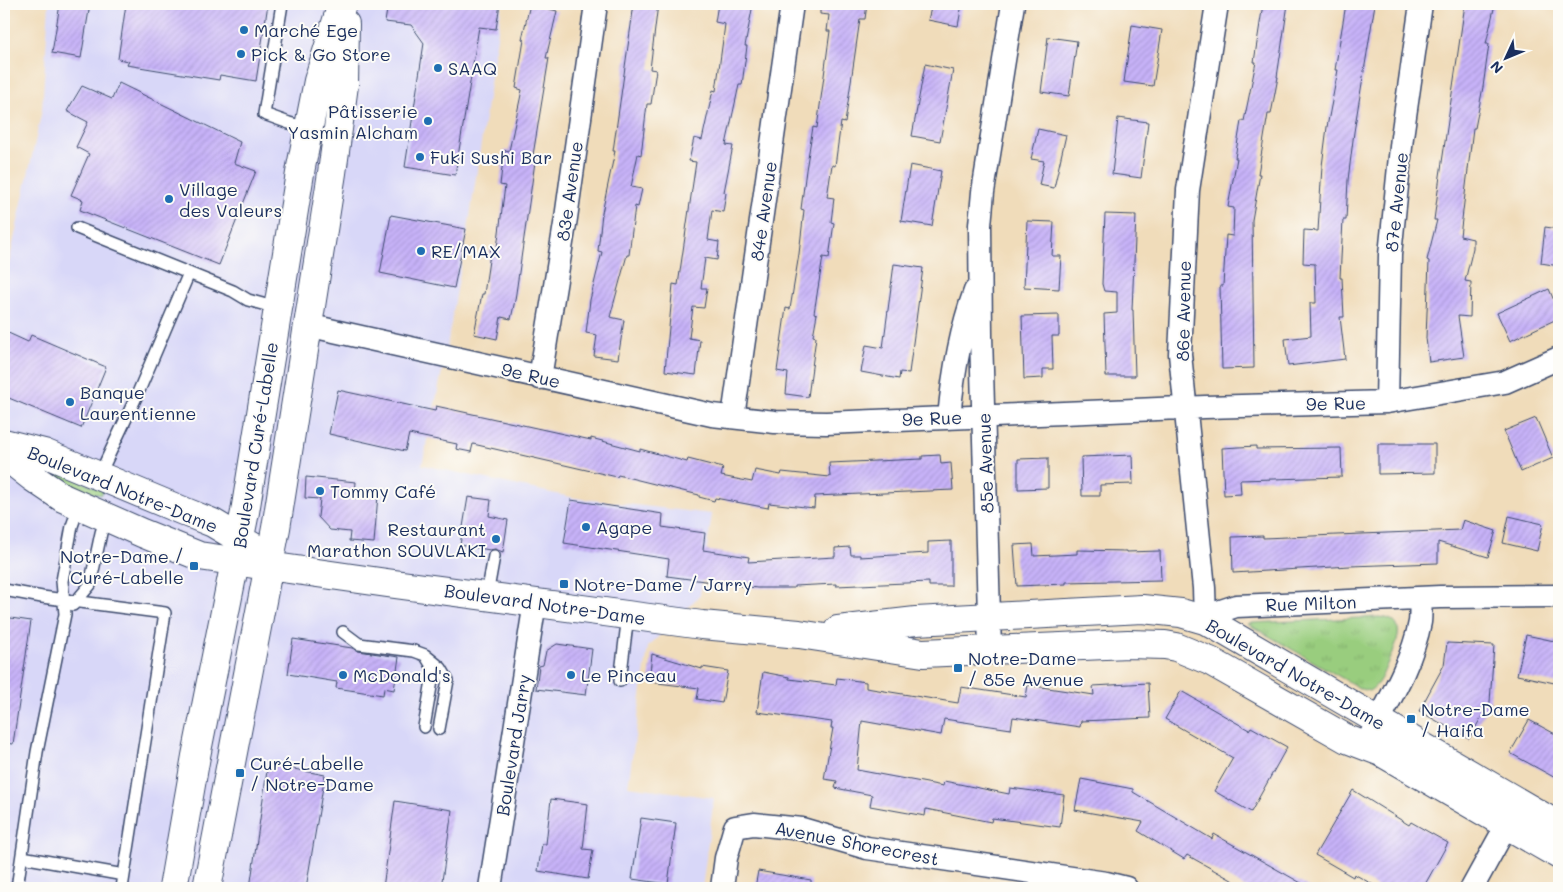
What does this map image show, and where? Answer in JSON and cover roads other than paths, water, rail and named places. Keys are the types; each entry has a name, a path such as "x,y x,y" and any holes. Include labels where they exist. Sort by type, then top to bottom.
{"street":[{"name":"Boulevard Curé-Labelle","path":"173,888 196,756 237,550 309,128 318,81 342,4"},
{"name":"Boulevard Curé-Labelle","path":"206,888 228,773 278,564 307,325 324,230 344,85 346,4"},
{"name":"83e Avenue","path":"540,378 566,218 596,4"},
{"name":"84e Avenue","path":"733,418 792,4"},
{"name":"85e Avenue","path":"990,650 980,276 981,211 1013,4"},
{"name":"86e Avenue","path":"1205,620 1204,588 1180,354 1188,190 1217,4"},
{"name":"87e Avenue","path":"1387,402 1390,255 1402,137 1421,4"},
{"name":"85e Avenue","path":"949,418 963,323 980,276"},
{"name":"9e Rue","path":"307,325 692,411 733,418 775,422 826,423 1186,407 1387,402 1505,382 1559,358"},
{"name":"Boulevard Notre-Dame","path":"4,443 44,453 213,524 237,550"},
{"name":"Boulevard Notre-Dame","path":"4,455 48,488 80,506 199,556 237,550 278,564 387,583 718,627 799,634 922,652 1128,644 1176,647 1210,661 1347,739 1381,752 1513,814 1559,826"},
{"name":"Rue Milton","path":"1205,620 1218,612 1236,606 1544,594 1559,596"},
{"path":"1365,746 1402,674 1415,640 1421,598"},
{"name":"Boulevard Jarry","path":"490,888 535,602"},
{"name":"Boulevard Notre-Dame","path":"799,634 916,621 1154,609 1182,613 1205,620 1378,721 1513,814 1559,855"},
{"path":"1472,888 1513,814"},
{"name":"Avenue Shorecrest","path":"722,888 726,858 735,827 754,824 802,830 867,848 1106,883 1126,888"}],"lane":[{"path":"282,4 264,114 309,128"},
{"path":"77,228 233,291 248,300 277,308"},
{"path":"100,476 189,273"},
{"path":"17,888 37,752 65,614 62,581 70,537 80,506"},
{"path":"65,614 90,585 100,534 106,517"},
{"path":"487,595 494,556"},
{"path":"4,590 165,613 122,888"},
{"path":"620,681 628,615"},
{"path":"343,632 359,644 414,651 425,655 441,668 448,680 440,729"},
{"path":"424,727 434,675 433,668 425,655"},
{"path":"22,857 124,875"}],"place":[{"name":"Marché Ege","path":"244,30"},
{"name":"Pick & Go Store","path":"241,54"},
{"name":"SAAQ","path":"438,68"},
{"name":"Pâtisserie Yasmin Alcham","path":"428,121"},
{"name":"Fuki Sushi Bar","path":"420,157"},
{"name":"Village des Valeurs","path":"169,199"},
{"name":"RE/MAX","path":"421,251"},
{"name":"Banque Laurentienne","path":"70,402"},
{"name":"Tommy Café","path":"320,491"},
{"name":"Agape","path":"586,527"},
{"name":"Restaurant Marathon SOUVLAKI","path":"496,539"},
{"name":"Notre-Dame / Curé-Labelle","path":"194,566"},
{"name":"Notre-Dame / Jarry","path":"564,584"},
{"name":"Notre-Dame / 85e Avenue","path":"958,668"},
{"name":"McDonald's","path":"343,675"},
{"name":"Le Pinceau","path":"571,675"},
{"name":"Notre-Dame / Haifa","path":"1411,719"},
{"name":"Curé-Labelle / Notre-Dame","path":"240,773"}]}
